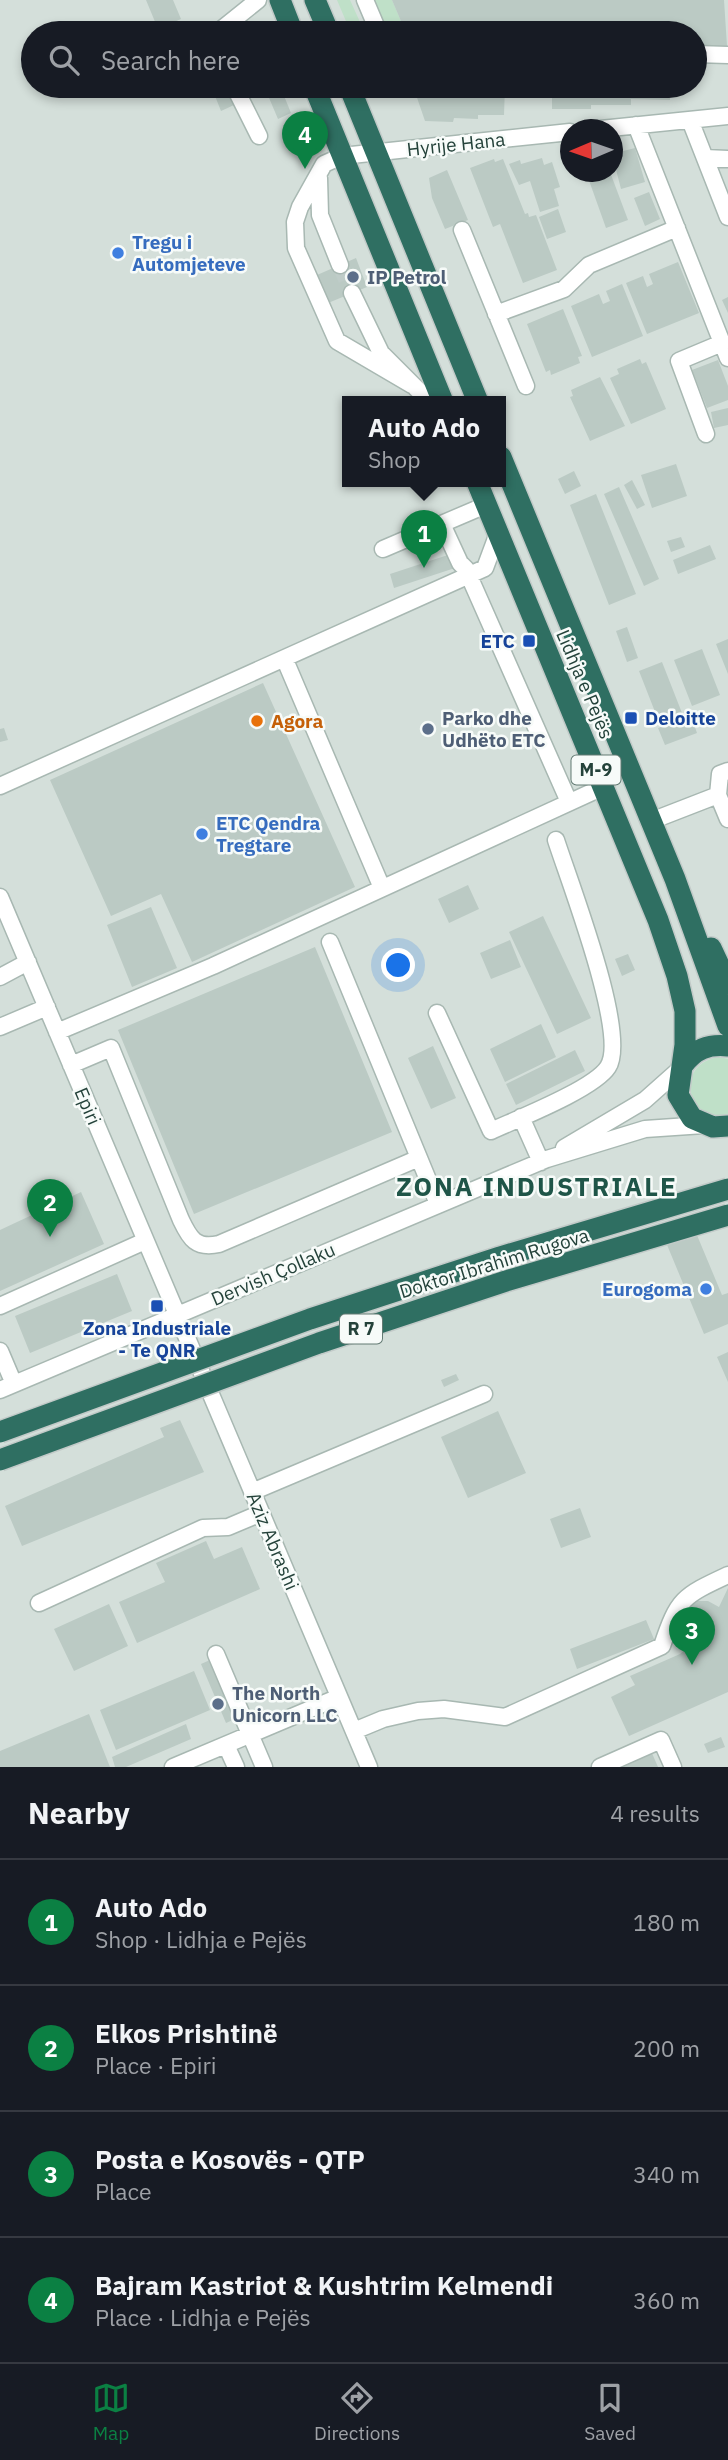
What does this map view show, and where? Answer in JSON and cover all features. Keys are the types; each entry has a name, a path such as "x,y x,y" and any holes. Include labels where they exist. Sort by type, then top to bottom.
{"highway":[{"path":"280,0 288,21"},
{"path":"315,0 323,21"},
{"path":"319,98 441,396"},
{"path":"354,98 476,396"},
{"name":"Lidhja e Pejës","path":"506,469 675,879 728,1027"},
{"name":"Lidhja e Pejës","path":"479,487 603,787 677,976 685,1011 682,1067 678,1081 684,1108 718,1129"},
{"path":"675,879 728,984"},
{"path":"682,1067 698,1050 728,1046"},
{"name":"Doktor Ibrahim Rugova","path":"0,1432 310,1319 500,1257 728,1189"},
{"name":"Doktor Ibrahim Rugova","path":"0,1460 293,1352 506,1281 728,1216"}],"street":[{"path":"232,21 258,0"},
{"path":"365,0 374,21"},
{"path":"707,54 728,55"},
{"path":"240,98 260,136"},
{"path":"623,126 728,116"},
{"path":"690,120 728,217"},
{"path":"636,125 725,350 679,361 706,434"},
{"name":"Hyrije Hana","path":"342,156 560,133"},
{"path":"342,156 330,159 300,207 294,236 296,248 337,341 412,385"},
{"path":"705,158 728,159"},
{"path":"320,172 320,215 340,265"},
{"path":"496,314 564,289 589,265 677,228"},
{"path":"462,230 526,386"},
{"path":"352,293 381,353 424,396"},
{"path":"383,549 486,505"},
{"path":"442,524 460,564 469,575 569,802"},
{"path":"476,592 498,533"},
{"path":"0,786 485,568"},
{"path":"285,660 382,888"},
{"path":"728,771 720,774 718,794 728,820"},
{"path":"57,1032 213,966 603,787"},
{"path":"651,821 718,794"},
{"path":"437,1013 491,1131 599,1077 609,1066 613,1054 612,1020 556,840"},
{"name":"Epiri","path":"0,897 177,1316"},
{"path":"330,942 438,1204"},
{"path":"0,977 28,962"},
{"path":"0,1027 47,1007"},
{"path":"71,1065 111,1048 181,1220 194,1242 201,1246 219,1244 419,1158"},
{"path":"544,1161 603,1122 645,1100 682,1067"},
{"path":"521,1117 544,1161"},
{"path":"544,1161 645,1129 718,1129"},
{"name":"Dervish Çollaku","path":"7,1387 544,1161"},
{"path":"0,1306 145,1241"},
{"name":"Aziz Abrashi","path":"177,1316 369,1767"},
{"path":"0,1351 7,1387"},
{"path":"252,1492 484,1394"},
{"path":"38,1602 203,1528 228,1527 261,1513"},
{"path":"354,1731 383,1719 418,1711 444,1709 505,1717 663,1646 672,1618 687,1595 728,1576"},
{"path":"216,1654 264,1767"},
{"path":"173,1767 339,1697"},
{"path":"600,1767 661,1740 673,1767"},
{"path":"226,1745 236,1767"}],"shaded area":[{"path":"0,0 728,0 728,1767 0,1767"}],"green space":[{"path":"337,0 350,0 360,21 346,21"},
{"path":"372,0 392,0 401,21 382,21"},
{"path":"719,1057 728,1059 728,1114 714,1115 703,1111 695,1103 691,1081 695,1070 704,1062"}],"building":[{"path":"146,0 173,0 181,19 155,21"},
{"path":"392,0 724,0 727,46 707,46 707,21 401,21"},
{"path":"216,98 231,98 234,105 221,111"},
{"path":"269,98 285,98 291,113 278,119"},
{"path":"417,98 505,98 504,115 478,115 478,119 454,118 453,122 425,121"},
{"path":"552,98 670,98 631,99 631,105 591,105 591,109 552,109"},
{"path":"635,148 645,182 621,189 619,182 623,182 623,151"},
{"path":"542,158 544,165 552,162 560,187 554,189 559,206 540,212 530,181 519,185 509,164 520,160 521,164"},
{"path":"494,159 495,162 503,159 525,214 528,213 529,217 536,215 557,270 523,283 500,224 493,227 470,168"},
{"path":"447,170 468,220 445,229 432,198 429,178"},
{"path":"590,182 614,182 628,220 606,228"},
{"path":"649,192 660,219 645,226 634,198"},
{"path":"558,209 566,232 547,239 539,217"},
{"path":"356,258 367,287 328,303 317,275"},
{"path":"678,262 699,313 647,334 626,283 643,276 647,287 653,284 649,274"},
{"path":"622,284 643,336 592,357 571,306 599,294 603,304 610,301 606,291"},
{"path":"728,297 728,313 722,300"},
{"path":"563,309 582,356 578,357 580,363 551,375 550,370 546,372 527,324"},
{"path":"640,359 642,364 646,362 666,409 631,424 610,378 619,374 617,369"},
{"path":"718,360 728,386 728,400 707,408 692,370"},
{"path":"600,377 625,426 590,441 570,397 573,396 571,390"},
{"path":"728,408 728,425 714,428 711,412"},
{"path":"676,464 687,496 652,508 641,475"},
{"path":"574,471 581,486 565,494 558,479"},
{"path":"632,480 645,505 637,509 624,485"},
{"path":"619,487 659,579 644,586 604,494"},
{"path":"596,494 636,594 609,605 570,505"},
{"path":"681,537 685,547 671,552 667,541"},
{"path":"710,545 716,559 678,574 673,560"},
{"path":"451,554 455,568 394,588 390,574"},
{"path":"627,627 638,658 627,662 616,631"},
{"path":"728,639 728,674 716,644"},
{"path":"702,649 720,695 692,706 674,660"},
{"path":"662,662 682,713 659,722 639,671"},
{"name":"ETC Qendra Tregtare","path":"263,683 355,887 192,962 161,894 111,916 50,780"},
{"path":"691,716 697,733 665,745 658,728"},
{"path":"4,728 8,740 0,742 0,729"},
{"path":"468,885 479,909 449,923 438,899"},
{"path":"151,907 177,968 132,987 107,925"},
{"path":"543,916 591,1018 557,1034 509,932"},
{"path":"510,940 521,967 491,979 480,953"},
{"path":"315,947 392,1132 194,1214 118,1030"},
{"path":"628,954 635,970 622,976 615,959"},
{"path":"541,1024 556,1057 505,1082 490,1049"},
{"path":"433,1046 456,1098 431,1109 408,1058"},
{"path":"575,1050 585,1071 516,1105 506,1084"},
{"path":"81,1192 104,1244 0,1291 0,1230"},
{"path":"694,1228 722,1295 728,1293 728,1324 704,1334 665,1240"},
{"path":"117,1274 132,1311 30,1353 15,1316"},
{"path":"728,1352 728,1382 717,1357"},
{"path":"456,1374 459,1380 444,1387 441,1380"},
{"path":"498,1411 526,1473 468,1498 441,1437"},
{"path":"180,1420 204,1472 22,1546 5,1506 164,1437 160,1428"},
{"path":"580,1508 591,1537 561,1548 550,1519"},
{"path":"206,1541 214,1559 242,1547 260,1589 137,1643 119,1602 165,1582 156,1563"},
{"path":"728,1588 728,1692 629,1736 611,1697 635,1685 630,1676 680,1654 688,1647 684,1641 685,1611 693,1601 708,1601 719,1607"},
{"path":"109,1604 128,1646 74,1671 54,1629"},
{"path":"646,1620 654,1639 577,1669 570,1649"},
{"path":"210,1660 235,1719 226,1723 201,1664"},
{"path":"194,1671 210,1710 116,1750 100,1710"},
{"path":"89,1714 110,1767 0,1767 0,1751"},
{"path":"186,1724 191,1739 126,1767 115,1767 112,1757"},
{"path":"721,1737 725,1747 708,1753 704,1744"},
{"path":"651,1751 658,1767 614,1767"}],"tunnel":[{"path":"340,265 352,293"}],"place":[{"name":"Bajram Kastriot & Kushtrim Kelmendi","path":"305,169"},
{"name":"Tregu i Automjeteve","path":"118,253"},
{"name":"IP Petrol","path":"353,277"},
{"name":"Auto Ado","path":"424,568"},
{"name":"ETC","path":"529,641"},
{"name":"Deloitte","path":"631,718"},
{"name":"Agora","path":"257,721"},
{"name":"Parko dhe Udhëto ETC","path":"428,729"},
{"name":"ETC Qendra Tregtare","path":"202,834"},
{"name":"Elkos Prishtinë","path":"50,1237"},
{"name":"Eurogoma","path":"706,1289"},
{"name":"Zona Industriale - Te QNR","path":"157,1306"},
{"name":"Posta e Kosovës - QTP","path":"692,1665"},
{"name":"The North Unicorn LLC","path":"218,1704"}],"district":[{"name":"ZONA INDUSTRIALE","path":"537,1187"}]}
